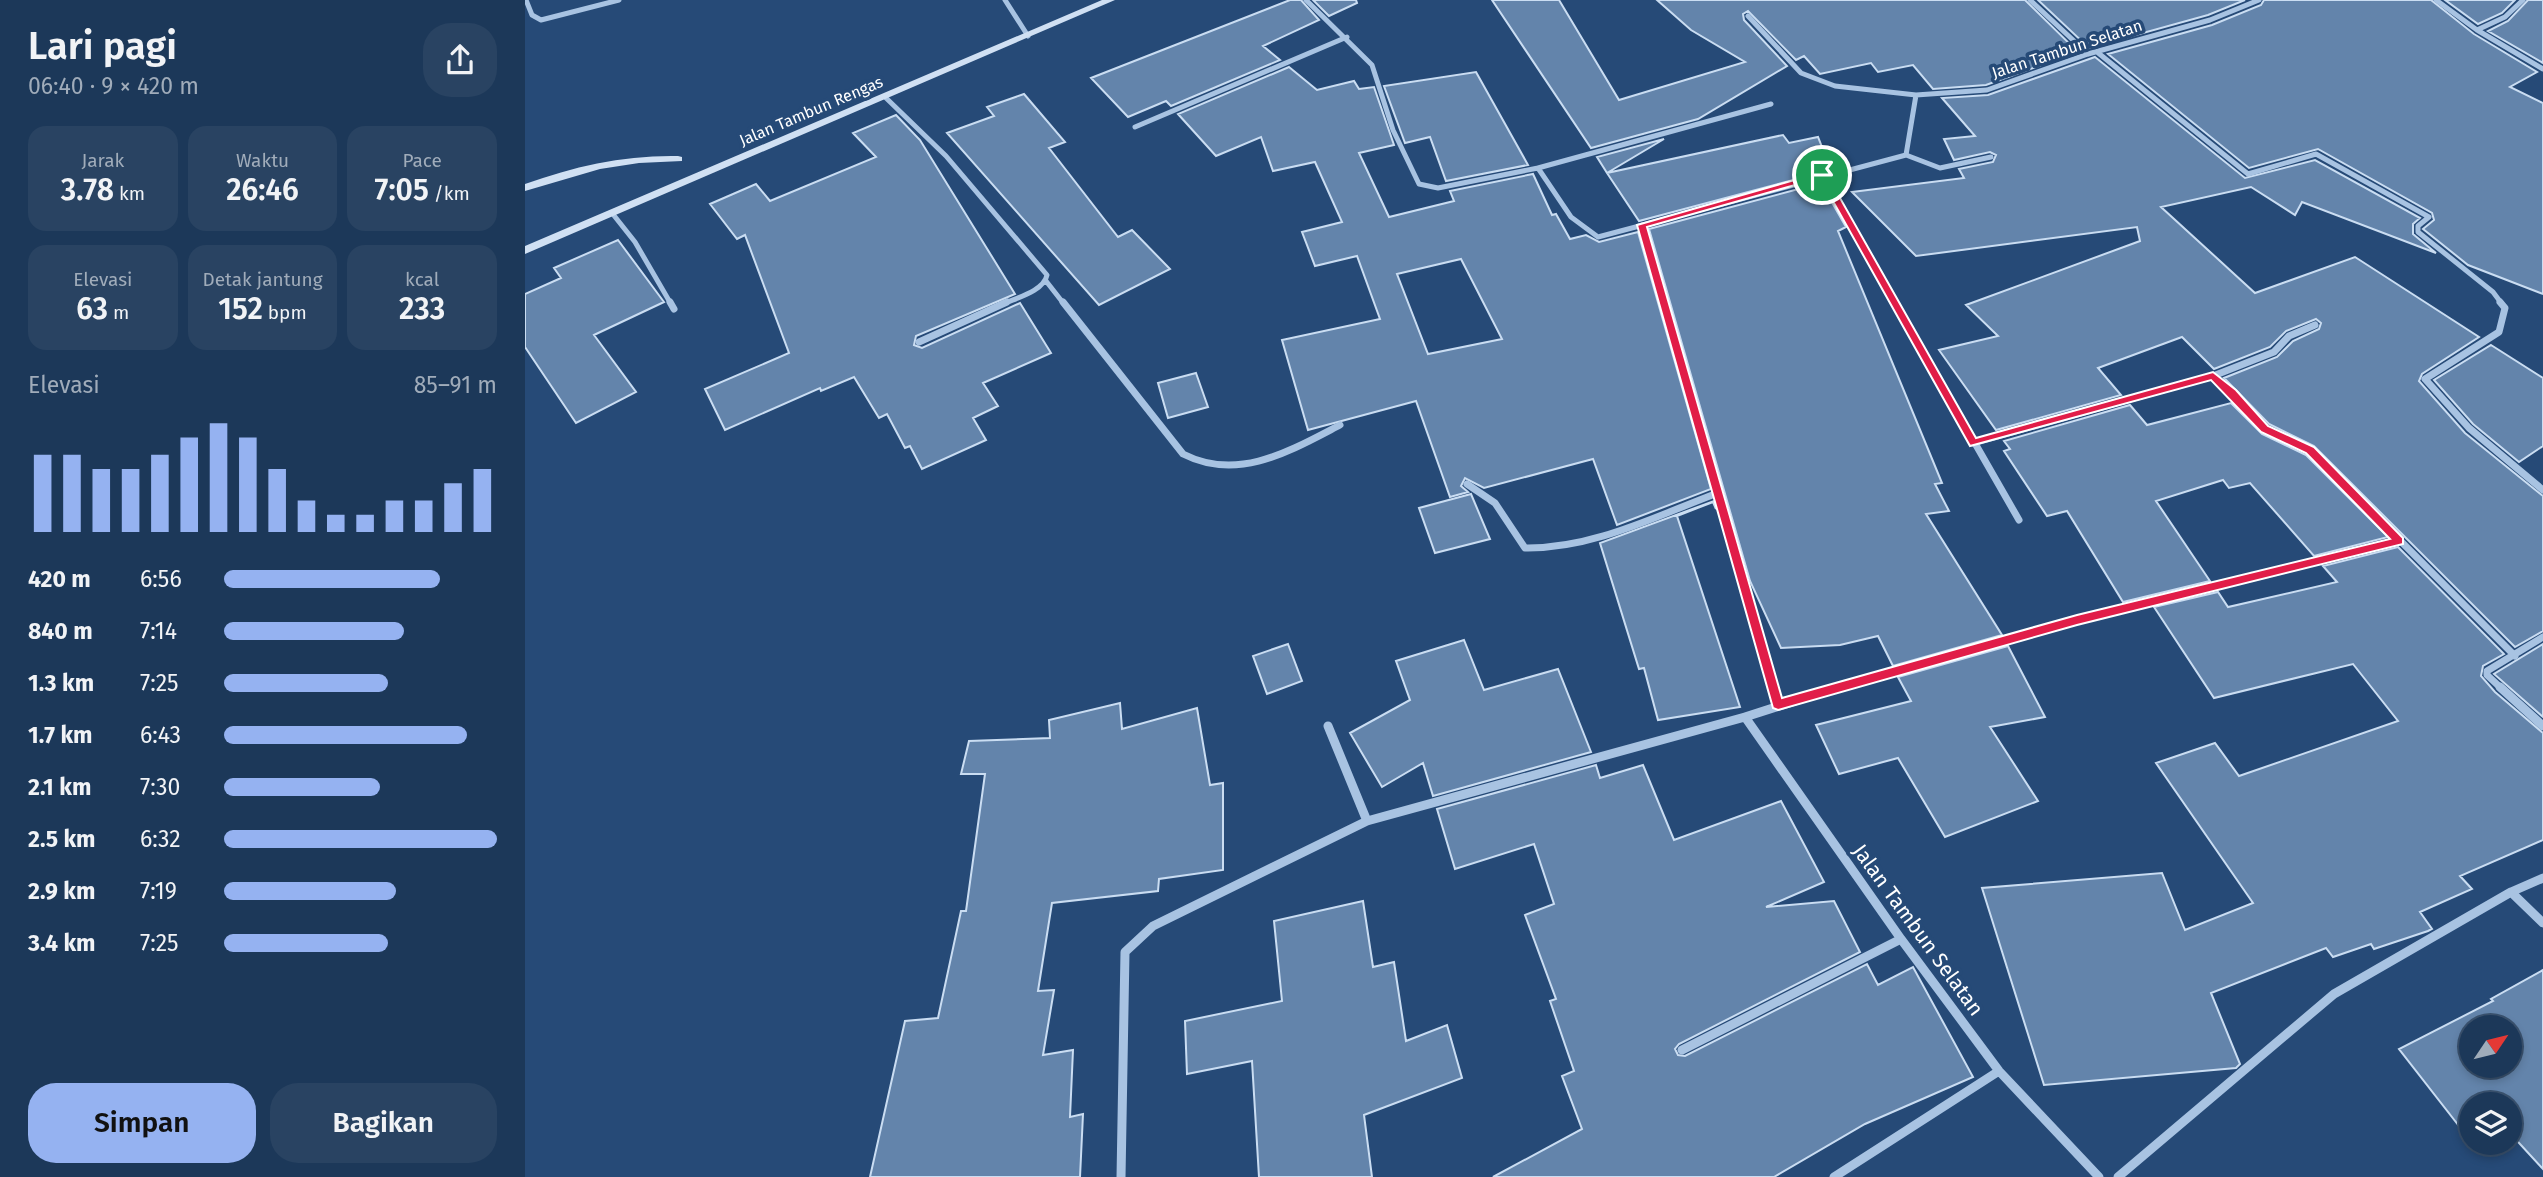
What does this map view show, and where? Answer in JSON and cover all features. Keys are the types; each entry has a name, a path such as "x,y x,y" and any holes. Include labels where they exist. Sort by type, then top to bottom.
{"street":[{"path":"526,0 532,15 541,20 619,0"},
{"path":"1005,0 1028,36"},
{"name":"Jalan Tambun Rengas","path":"525,250 1110,0"},
{"path":"1306,0 1347,37 1372,65 1393,130 1423,186 1438,188 1538,168 1771,104"},
{"path":"2030,0 2088,54"},
{"name":"Jalan Tambun Selatan","path":"1748,16 1801,73 1835,86 1916,95 1987,90 2088,54 2210,20 2259,0"},
{"path":"2436,0 2477,30 2543,69"},
{"path":"2477,30 2505,17 2523,0"},
{"path":"1135,127 1347,37"},
{"path":"2097,52 2248,174 2252,175 2316,153 2430,217 2418,226 2419,232 2493,292 2505,307 2499,332 2424,379 2469,428 2543,490"},
{"path":"1906,155 1916,95"},
{"path":"886,98 946,156 1047,275 1046,281 1183,454 1198,464 1240,465 1277,457 1340,425"},
{"path":"1538,168 1562,207 1591,234 1601,236 1822,175 1906,155 1940,168 1991,157"},
{"path":"526,185 572,171 622,161 678,159"},
{"path":"1822,175 2019,520"},
{"path":"612,213 635,242 674,309"},
{"path":"1642,225 1716,494 1778,704"},
{"path":"919,342 1046,281"},
{"path":"1973,443 2213,376 2274,352 2289,336 2315,325"},
{"path":"2213,376 2233,393 2265,429 2310,450 2515,656"},
{"path":"1467,484 1495,503 1525,548 1544,550 1583,542 1716,494"},
{"path":"1121,1177 1125,952 1153,926 1367,821 1745,718 1778,704 2077,620 2399,541"},
{"path":"2543,637 2487,671 2487,675 2543,726"},
{"name":"Jalan Tambun Selatan","path":"1745,718 1901,939 1999,1071 2099,1177"},
{"path":"1328,726 1367,821"},
{"path":"2118,1177 2334,994 2511,892 2543,878"},
{"path":"2511,892 2543,923"},
{"path":"1682,1050 1901,939"},
{"path":"1834,1177 1999,1071"}],"building":[{"path":"1290,0 1301,0 1319,20 1263,46 1280,60 1171,106 1166,101 1128,117 1091,78"},
{"path":"1313,0 1356,0 1357,3 1329,16"},
{"path":"1492,0 1559,0 1619,100 1745,62 1691,30 1657,0 2025,0 2078,52 1986,85 1933,89 1913,65 1878,72 1871,63 1820,74 1804,56 1796,60 1748,11 1743,14 1744,20 1787,66 1698,119 1591,148"},
{"path":"2038,0 2245,0 2208,15 2089,48"},
{"path":"2264,0 2431,0 2474,34 2537,72 2510,87 2543,103 2543,294 2468,265 2423,229 2434,220 2432,213 2318,149 2249,168 2108,54 2212,25 2261,5"},
{"path":"2445,0 2515,0 2502,13 2478,24"},
{"path":"2528,0 2543,0 2543,63 2488,31 2508,21"},
{"path":"2095,57 2245,178 2315,160 2420,218 2413,224 2413,234 2436,253 2302,202 2295,215 2251,187 2161,207 2255,293 2355,257 2479,337 2422,374 2419,381 2465,433 2543,496 2543,631 2515,647 2314,446 2269,424 2224,378 2277,357 2293,341 2319,329 2321,323 2316,319 2286,331 2270,347 2214,369 2182,337 2098,368 2121,395 1996,430 1939,350 1998,336 1966,305 2140,241 2137,227 1916,256 1852,192 1964,178 1959,169 1993,162 1996,155 1990,152 1954,160 1944,139 1975,136 1942,98 1988,95"},
{"path":"1289,67 1317,90 1354,81 1359,89 1374,87 1394,145 1359,153 1389,217 1454,201 1450,191 1533,174 1552,215 1556,214 1570,239 1586,235 1599,242 1638,232 1711,489 1617,525 1593,459 1484,488 1465,478 1461,486 1468,492 1450,497 1416,401 1308,430 1282,340 1380,319 1357,256 1315,266 1302,232 1342,222 1315,162 1273,171 1261,137 1216,156 1178,114","holes":["1461,259 1502,339 1428,354 1397,274"]},
{"path":"1476,72 1528,165 1446,181 1430,137 1405,143 1384,86"},
{"path":"1024,94 1065,142 1049,148 1118,237 1132,230 1170,269 1099,305 947,133 994,116 987,107"},
{"path":"896,115 920,140 1015,294 916,336 914,345 922,348 1020,303 1051,353 983,383 998,406 973,418 986,440 922,469 910,446 905,448 887,414 879,418 854,377 821,391 820,388 725,430 705,389 789,353 745,235 737,239 710,204 756,184 770,201 876,157 853,133"},
{"path":"1783,135 1789,143 1818,137 1831,170 1639,221 1607,173"},
{"path":"1664,139 1607,173 1597,157"},
{"path":"1821,183 1846,227 1838,231 1942,483 1935,484 1949,511 1926,514 2002,635 1893,666 1878,636 1840,645 1781,648 1750,581 1649,229"},
{"path":"618,240 664,302 594,335 636,392 576,423 525,347 525,294 561,278 554,268"},
{"path":"2491,345 2543,378 2543,446 2519,462 2473,424 2434,380"},
{"path":"1196,373 1208,407 1168,418 1158,383"},
{"path":"2231,403 2262,434 2306,455 2388,537 2314,556 2250,483 2229,488 2223,480 2156,501 2210,581 2123,602 2067,511 2047,516 2004,451 2010,449 2004,441 2130,405 2147,425"},
{"path":"1471,494 1490,539 1435,553 1419,508"},
{"path":"1714,501 1716,509 1713,502 1677,516 1740,707 1658,720 1644,668 1639,669 1600,543"},
{"path":"2398,547 2504,654 2483,666 2481,676 2495,692 2543,733 2543,840 2460,876 2472,889 2420,912 2432,929 2428,931 2374,949 2371,944 2333,957 2326,948 2211,993 2240,1064 2236,1068 2044,1085 1982,888 2162,873 2185,930 2253,903 2156,763 2215,743 2239,776 2398,721 2353,664 2214,698 2154,607 2218,592 2228,607 2337,582 2323,566"},
{"path":"1464,640 1484,690 1558,669 1591,752 1433,796 1423,763 1382,787 1350,733 1410,700 1396,661"},
{"path":"1288,644 1302,681 1267,694 1253,656"},
{"path":"2543,644 2543,717 2494,674"},
{"path":"2008,646 2045,717 1990,727 2038,801 1945,837 1898,758 1839,774 1816,725 1911,701 1898,677"},
{"path":"1120,703 1122,729 1197,708 1210,785 1223,783 1223,870 1159,879 1158,891 1052,903 1038,991 1054,990 1043,1055 1073,1050 1070,1117 1083,1114 1080,1177 870,1177 905,1021 938,1018 961,911 966,911 985,774 961,774 969,741 1050,738 1049,720"},
{"path":"1596,765 1600,778 1643,765 1674,840 1781,801 1824,882 1766,907 1834,901 1860,952 1679,1044 1675,1049 1678,1055 1685,1056 1867,964 1878,985 1913,967 1973,1077 1865,1124 1774,1177 1493,1177 1582,1129 1562,1076 1574,1071 1550,1001 1556,999 1525,915 1554,904 1534,844 1455,869 1437,809"},
{"path":"1363,901 1373,967 1394,962 1406,1041 1447,1025 1462,1078 1364,1115 1372,1177 1259,1177 1252,1061 1187,1074 1185,1021 1282,1001 1274,921"},
{"path":"2543,970 2543,1169 2522,1146 2522,1092 2459,1092 2459,1126 2399,1049 2459,1018 2459,1078 2522,1078 2522,1015 2466,1015 2493,1001 2491,999"}],"route":[{"path":"1822,175 1973,443 2213,376 2233,393 2265,429 2310,450 2399,541 2077,620 1778,704 1716,494 1642,225 1822,175"}]}
